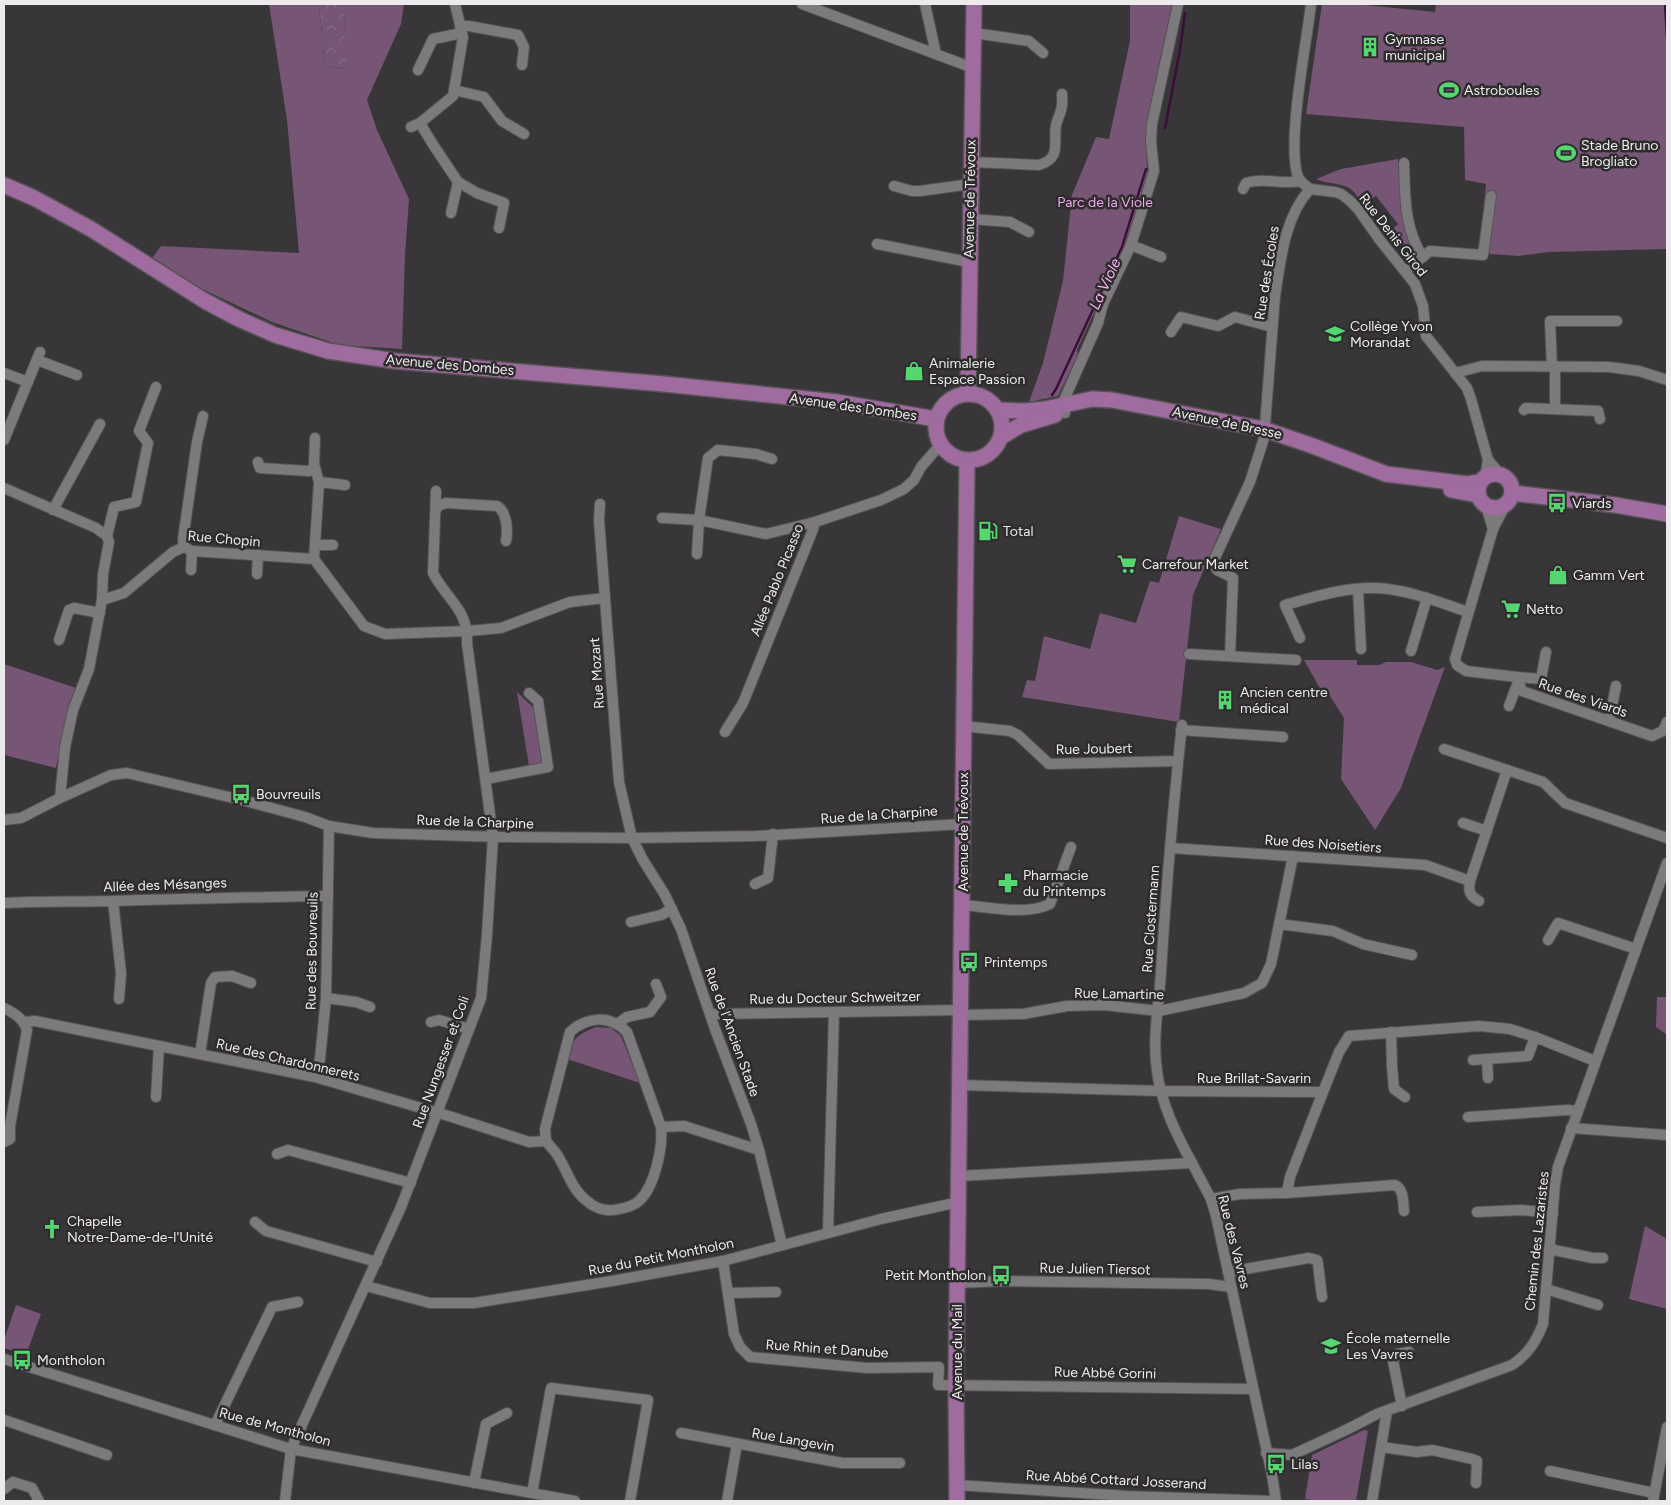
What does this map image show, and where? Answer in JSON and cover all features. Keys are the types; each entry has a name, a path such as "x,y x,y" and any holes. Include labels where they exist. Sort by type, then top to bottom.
{"main road":[{"name":"Avenue de Trévoux","path":"968,393 974,4"},
{"name":"Avenue des Dombes","path":"4,185 34,198 91,229 205,301 239,319 275,334 328,351 395,361 664,384 837,402 936,419"},
{"path":"968,393 986,398 998,410 1001,419 1001,437 992,451 985,457 967,461 952,456 940,445 937,437 936,419 944,404 960,394 968,393"},
{"name":"Avenue de Bresse","path":"998,410 1026,411 1090,408 1113,410 1263,434 1353,471 1386,480 1482,490"},
{"name":"Avenue de Bresse","path":"1001,437 1021,425 1064,409"},
{"name":"Avenue de Trévoux","path":"959,1202 967,461"},
{"path":"1509,498 1508,480 1501,475 1492,474 1482,490 1497,508 1509,498 1615,505 1667,514"},
{"name":"Avenue du Mail","path":"957,1501 956,1385 959,1202"}],"street":[{"path":"455,4 463,37 453,96 416,125 432,144 458,182 477,193 504,203 499,228"},
{"path":"802,4 973,68"},
{"path":"924,4 936,54"},
{"path":"1064,409 1064,400 1098,323 1103,304 1131,245 1154,171 1151,140 1152,124 1178,4"},
{"path":"1310,189 1301,181 1296,168 1294,141 1311,4"},
{"path":"418,70 433,39 469,26 518,35 524,48 522,65"},
{"path":"974,33 1029,41 1043,53"},
{"path":"454,90 484,97 502,121 524,134"},
{"path":"972,162 1039,165 1047,162 1056,150 1056,124 1062,109 1062,94"},
{"path":"1404,163 1406,204 1411,232 1415,245 1423,257"},
{"path":"1243,189 1246,183 1256,179 1293,183 1301,181"},
{"path":"452,213 458,182"},
{"path":"894,186 912,191 920,191 971,184"},
{"name":"Rue Denis Girod","path":"1310,189 1335,192 1349,200 1358,209 1415,284 1423,306 1426,336 1466,388 1471,399 1488,460 1501,475"},
{"name":"Rue des Écoles","path":"1230,656 1233,578 1217,570 1213,562 1250,482 1263,434 1267,407 1276,289 1290,221 1301,199 1310,189"},
{"path":"1405,272 1430,251 1483,255 1491,196"},
{"path":"971,219 1010,222 1029,232"},
{"path":"877,244 969,262"},
{"path":"1131,245 1162,257"},
{"path":"1170,332 1181,317 1218,326 1235,318 1272,327"},
{"path":"1555,409 1550,320 1617,321"},
{"path":"4,440 39,356 78,375"},
{"path":"1455,373 1482,366 1627,369 1667,380"},
{"path":"4,373 28,382"},
{"path":"60,798 65,747 73,710 89,669 100,613 103,574 109,542 107,536 114,507 136,502 148,443 139,431 156,387"},
{"path":"1524,410 1526,408 1598,411 1600,419"},
{"path":"191,570 188,549 183,538 197,442 203,416"},
{"path":"53,510 100,424"},
{"path":"315,438 315,468 318,482 314,559 364,626 384,634 501,628 570,602 605,598"},
{"name":"Allée Pablo Picasso","path":"725,732 742,703 815,522 881,500 904,489 914,480 921,468 940,445"},
{"path":"697,554 699,520 708,458 718,450 756,454 772,459"},
{"name":"Rue Denis Girod","path":"1482,490 1488,460"},
{"path":"258,462 260,468 309,470 315,468"},
{"path":"318,482 345,485"},
{"path":"4,488 96,528 107,536"},
{"path":"1482,490 1493,529"},
{"path":"436,491 433,573 464,617 468,631"},
{"path":"1509,498 1493,529 1455,658 1457,665 1466,671 1517,679 1541,679 1546,652"},
{"path":"436,510 438,506 446,503 500,507 508,530 506,541"},
{"name":"Rue Mozart","path":"600,504 599,520 619,782 632,838"},
{"path":"662,518 699,520 766,534 815,522"},
{"path":"315,545 333,545"},
{"name":"Rue Chopin","path":"102,600 124,593 173,552 188,549 314,559"},
{"path":"257,574 258,555"},
{"path":"1300,638 1285,605 1328,594 1358,589 1395,590 1427,598 1468,612"},
{"path":"1358,589 1361,649"},
{"path":"1411,651 1427,598"},
{"path":"59,640 69,610 74,608 100,613"},
{"name":"Rue Nungesser et Coli","path":"285,1501 291,1449 411,1183 480,998 487,935 492,837 467,643 468,631"},
{"path":"1189,654 1296,660"},
{"path":"1509,706 1517,679"},
{"name":"Rue des Viards","path":"1517,679 1522,691 1652,736 1663,731 1667,722"},
{"path":"1609,721 1616,686"},
{"path":"486,779 548,767 538,702 529,693"},
{"name":"Rue Joubert","path":"963,726 1010,731 1018,735 1049,764 1178,761"},
{"name":"Rue Clostermann","path":"1192,1162 1178,1137 1161,1091 1156,1069 1156,1039 1170,848 1182,727 1283,737"},
{"path":"1444,749 1543,782 1564,803 1667,838"},
{"path":"1479,901 1472,897 1468,890 1507,770"},
{"name":"Rue de la Charpine","path":"4,820 21,818 111,775 127,773 246,801 305,817 329,826 373,833 492,837 632,838 773,834 963,824"},
{"path":"1463,823 1487,831"},
{"name":"Rue des Bouvreuils","path":"315,1077 320,1059 326,998 329,826"},
{"path":"755,884 768,878 773,834"},
{"name":"Rue de l’Ancien Stade","path":"632,838 672,909 681,929 759,1150 782,1245"},
{"path":"962,905 1028,910 1040,909 1050,904 1071,847"},
{"name":"Rue des Noisetiers","path":"1170,848 1425,865 1470,881"},
{"name":"Rue Lamartine","path":"961,1012 1023,1014 1067,1006 1104,1004 1158,1011 1244,993 1262,983 1271,964 1293,856"},
{"name":"Chemin des Lazaristes","path":"1266,1453 1279,1452 1292,1455 1377,1414 1500,1370 1520,1359 1531,1348 1543,1324 1552,1213 1558,1166 1636,949 1663,887 1667,863"},
{"name":"Allée des Mésanges","path":"4,903 328,896"},
{"path":"113,901 121,973 119,999"},
{"path":"630,922 661,915 672,909"},
{"path":"1548,940 1558,923 1636,949"},
{"path":"1279,924 1333,931 1363,944 1412,955"},
{"path":"200,1054 211,983 215,977 232,976 251,983"},
{"path":"617,1024 627,1017 650,1012 661,997 656,984"},
{"path":"326,998 356,1002 370,1007"},
{"path":"4,1008 24,1022 27,1030 10,1126 10,1140 4,1142"},
{"path":"828,1233 834,1012"},
{"name":"Rue du Docteur Schweitzer","path":"710,1014 961,1012"},
{"path":"432,1022 438,1020 469,1029"},
{"path":"609,1020 627,1032 661,1127 662,1140 655,1172 640,1201 626,1208 614,1210 594,1207 577,1192 556,1153 546,1141 545,1129 570,1032 588,1021 609,1020"},
{"name":"Rue des Chardonnerets","path":"24,1022 35,1021 315,1077 529,1142 546,1141"},
{"name":"Rue Brillat-Savarin","path":"961,1085 1161,1091 1323,1092 1339,1052 1349,1036 1479,1026 1510,1029 1595,1061"},
{"path":"1391,1032 1394,1089 1406,1097"},
{"path":"1473,1060 1528,1056 1535,1037"},
{"path":"156,1097 159,1046"},
{"path":"1487,1059 1488,1078"},
{"path":"1287,1193 1290,1176 1323,1092"},
{"path":"1468,1117 1567,1110 1577,1111"},
{"path":"661,1127 684,1126 759,1150"},
{"path":"1571,1128 1667,1136"},
{"path":"276,1154 288,1150 411,1183"},
{"path":"960,1176 1192,1162"},
{"name":"Rue des Vavres","path":"1192,1162 1211,1199 1253,1389 1275,1501"},
{"path":"1211,1199 1234,1194 1287,1193 1395,1185 1402,1191 1404,1211"},
{"name":"Rue du Petit Montholon","path":"366,1286 430,1303 474,1303 723,1261 881,1219 959,1202"},
{"path":"1477,1212 1521,1210 1552,1213"},
{"path":"255,1222 266,1231 376,1262"},
{"path":"1549,1249 1593,1258 1603,1258"},
{"path":"1228,1272 1313,1258 1317,1260 1318,1264 1322,1297"},
{"name":"Rue Rhin et Danube","path":"723,1261 734,1334 740,1347 750,1357 867,1368 939,1366 938,1385 956,1385"},
{"name":"Rue Julien Tiersot","path":"957,1282 1208,1284 1231,1287"},
{"path":"1546,1289 1598,1305"},
{"path":"728,1294 776,1292"},
{"path":"215,1425 272,1307 298,1302"},
{"path":"1402,1406 1393,1361 1397,1354 1409,1352"},
{"name":"Rue de Montholon","path":"4,1359 291,1449 575,1501"},
{"name":"Rue Abbé Gorini","path":"956,1385 1253,1389"},
{"path":"532,1493 551,1388 648,1400 630,1501"},
{"path":"1372,1501 1387,1411"},
{"path":"474,1483 486,1424 507,1413"},
{"path":"4,1420 107,1455"},
{"path":"1550,1471 1653,1497 1667,1427"},
{"name":"Rue Langevin","path":"681,1433 842,1463 900,1463"},
{"path":"727,1501 737,1444"},
{"path":"1381,1447 1417,1452 1432,1450 1472,1459 1477,1461 1476,1483"},
{"path":"4,1489 13,1482 32,1488 39,1501"},
{"name":"Rue Abbé Cottard Josserand","path":"957,1485 1055,1496 1275,1501"}],"green space":[{"path":"269,4 319,4 325,66 345,69 344,4 404,4 401,24 367,100 377,130 409,199 402,349 339,345 272,322 200,288 152,258 161,246 299,253 287,120"},
{"path":"319,4 344,4 346,69 325,66"},
{"name":"Parc de la Viole","path":"1130,4 1172,4 1146,125 1147,173 1126,243 1077,350 1078,355 1058,396 1029,402 1043,363 1063,281 1072,195 1096,137 1109,139 1130,41"},
{"name":"Stade Bruno Brogliato","path":"1322,4 1355,4 1435,12 1436,4 1667,4 1667,249 1549,252 1519,256 1490,254 1487,247 1491,204 1484,204 1486,184 1465,180 1464,127 1306,114"},
{"path":"1398,159 1405,218 1413,246 1413,258 1410,261 1390,231 1398,224 1376,196 1363,205 1350,189 1316,179 1341,169"},
{"path":"1179,516 1221,529 1193,595 1179,722 1022,697 1027,680 1035,681 1044,636 1090,649 1100,613 1136,623 1150,581 1159,583"},
{"path":"1304,660 1357,660 1357,665 1411,662 1437,670 1445,667 1401,788 1375,830 1341,779 1344,718 1328,693 1322,692"},
{"path":"4,664 76,688 64,727 56,768 4,755"},
{"path":"517,692 536,710 542,763 529,766"},
{"path":"1657,997 1667,997 1667,1035 1656,1027"},
{"path":"596,1027 611,1028 621,1036 640,1083 567,1059 576,1038"},
{"path":"1645,1226 1667,1239 1667,1309 1629,1299"},
{"path":"16,1305 41,1314 26,1355 4,1348 4,1340"},
{"path":"1364,1430 1368,1431 1356,1501 1305,1499 1312,1455"}],"waterway":[{"path":"1665,4 1667,37"},
{"name":"La Viole","path":"1165,128 1185,13"},
{"name":"La Viole","path":"1052,395 1122,247 1146,169"}],"place":[{"name":"Gymnase municipal","path":"1370,47"},
{"name":"Astroboules","path":"1449,90"},
{"name":"Stade Bruno Brogliato","path":"1566,153"},
{"name":"Collège Yvon Morandat","path":"1335,334"},
{"name":"Animalerie Espace Passion","path":"914,371"},
{"name":"Viards","path":"1557,503"},
{"name":"Total","path":"988,531"},
{"name":"Carrefour Market","path":"1127,564"},
{"name":"Gamm Vert","path":"1558,575"},
{"name":"Netto","path":"1511,609"},
{"name":"Ancien centre médical","path":"1225,700"},
{"name":"Bouvreuils","path":"241,794"},
{"name":"Pharmacie du Printemps","path":"1008,883"},
{"name":"Printemps","path":"969,962"},
{"name":"Chapelle Notre-Dame-de-l'Unité","path":"52,1229"},
{"name":"Petit Montholon","path":"1001,1275"},
{"name":"École maternelle Les Vavres","path":"1331,1346"},
{"name":"Montholon","path":"22,1360"},
{"name":"Lilas","path":"1276,1464"}]}
